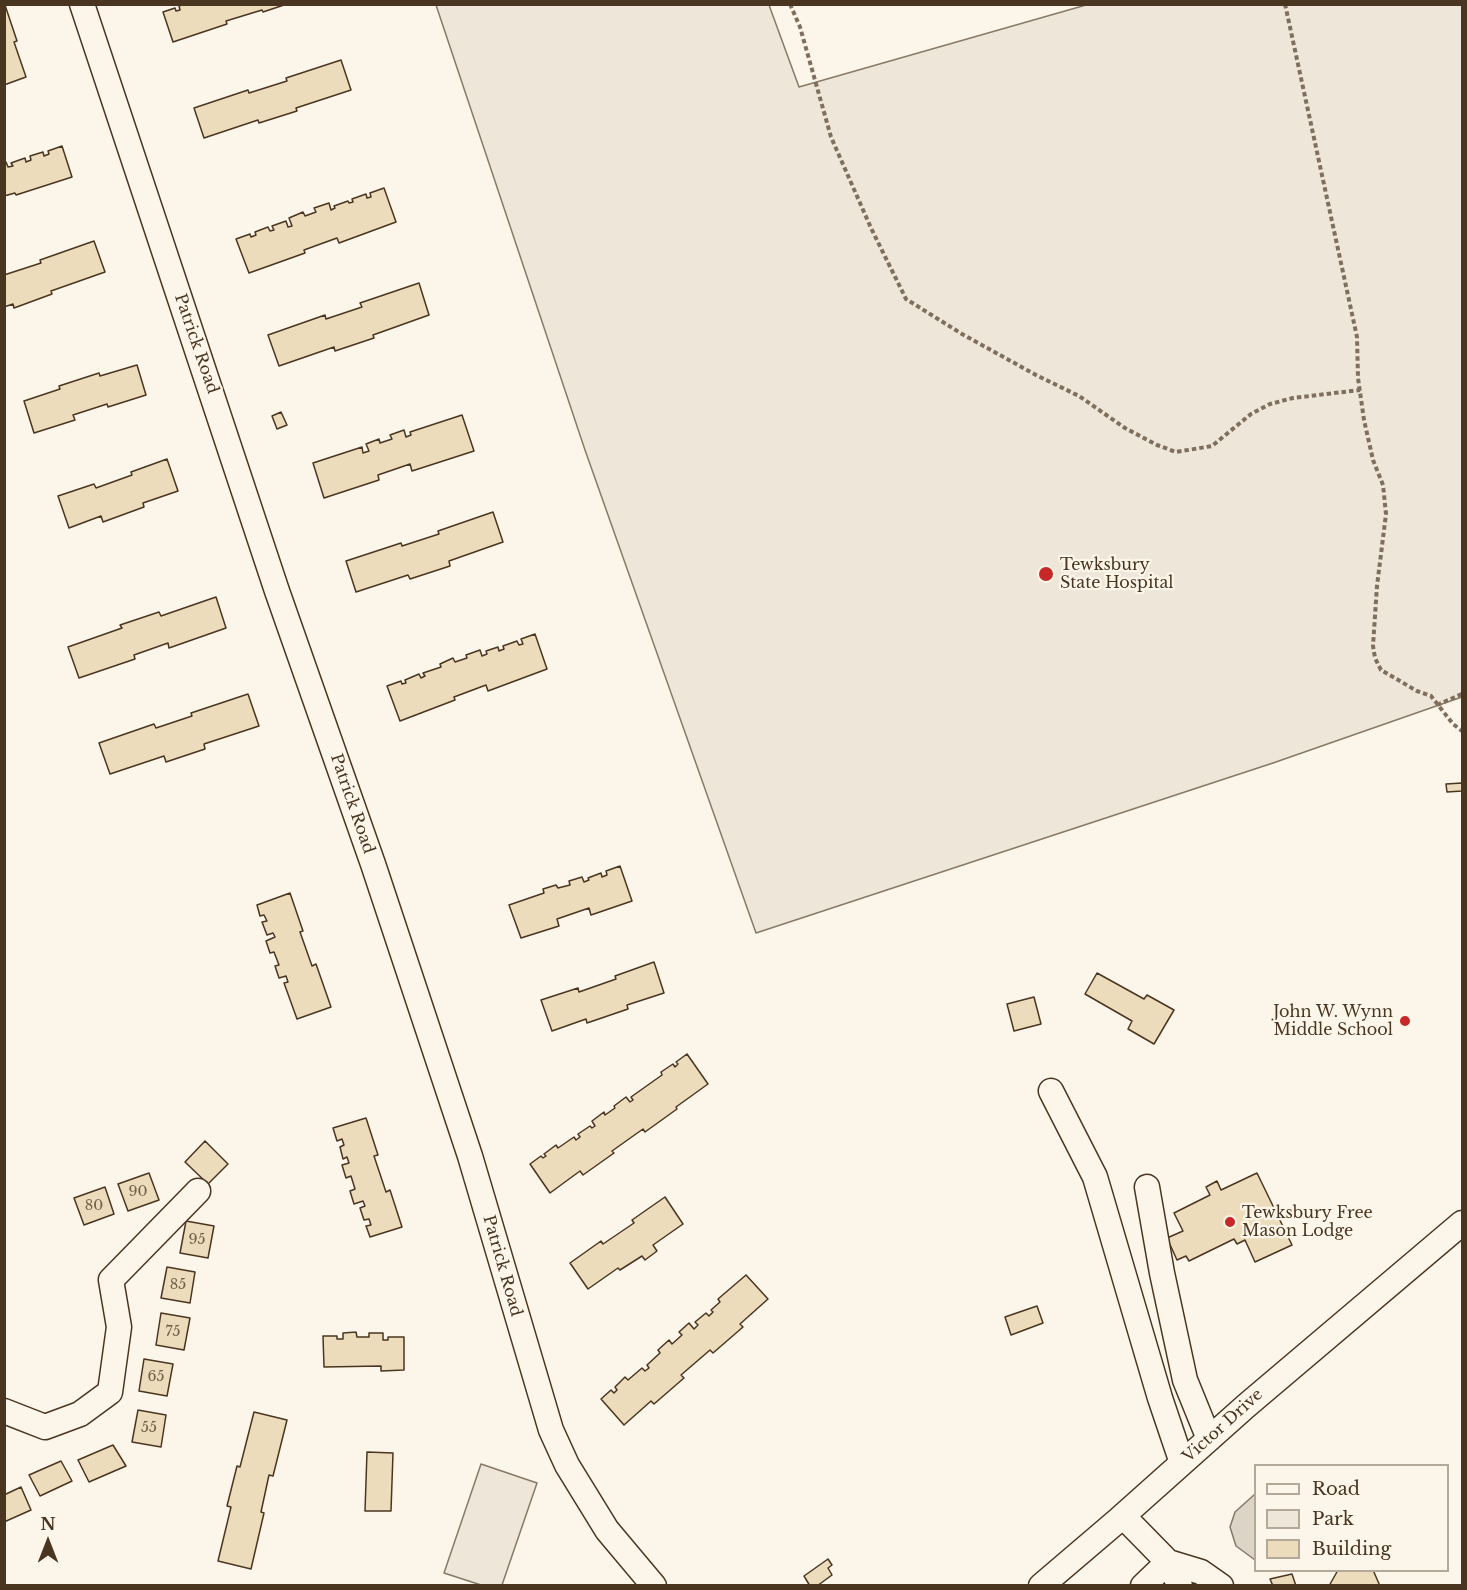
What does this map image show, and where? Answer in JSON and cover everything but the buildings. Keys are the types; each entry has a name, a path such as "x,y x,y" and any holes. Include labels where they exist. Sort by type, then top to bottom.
{"street":[{"name":"Patrick Road","path":"82,4 277,591 373,864 462,1133 551,1430 567,1465 607,1530 654,1586"},
{"path":"1051,1091 1095,1176 1160,1398 1182,1463"},
{"path":"1147,1187 1162,1273 1185,1380 1209,1439"},
{"path":"4,1411 45,1427 80,1414 111,1392 120,1327 111,1280 198,1191"},
{"name":"Victor Drive","path":"1041,1586 1462,1223"},
{"path":"1124,1515 1168,1562 1180,1586"},
{"path":"1143,1586 1168,1562"},
{"path":"1168,1562 1201,1572 1221,1586"}],"path":[{"path":"790,4 800,27 831,137 871,228 906,299 962,334 1079,396 1125,428 1176,452 1212,446 1251,414 1270,404 1303,397 1360,390"},
{"path":"1285,4 1357,337 1360,390 1373,460 1383,485 1386,513 1377,586 1373,646 1381,670 1417,691 1431,696 1453,724 1462,731"},
{"path":"1437,705 1462,694"}],"green space":[{"name":"Tewksbury State Hospital","path":"436,5 769,5 799,87 1086,5 1462,5 1462,697 1273,763 756,933 585,450"},
{"path":"481,1464 537,1483 502,1585 481,1585 444,1573"}],"shaded area":[{"path":"1254,1495 1254,1559 1236,1546 1230,1527 1235,1512"}],"place":[{"name":"Tewksbury State Hospital","path":"1046,574"},
{"name":"John W. Wynn Middle School","path":"1405,1021"},
{"name":"Tewksbury Free Mason Lodge","path":"1230,1222"}]}
